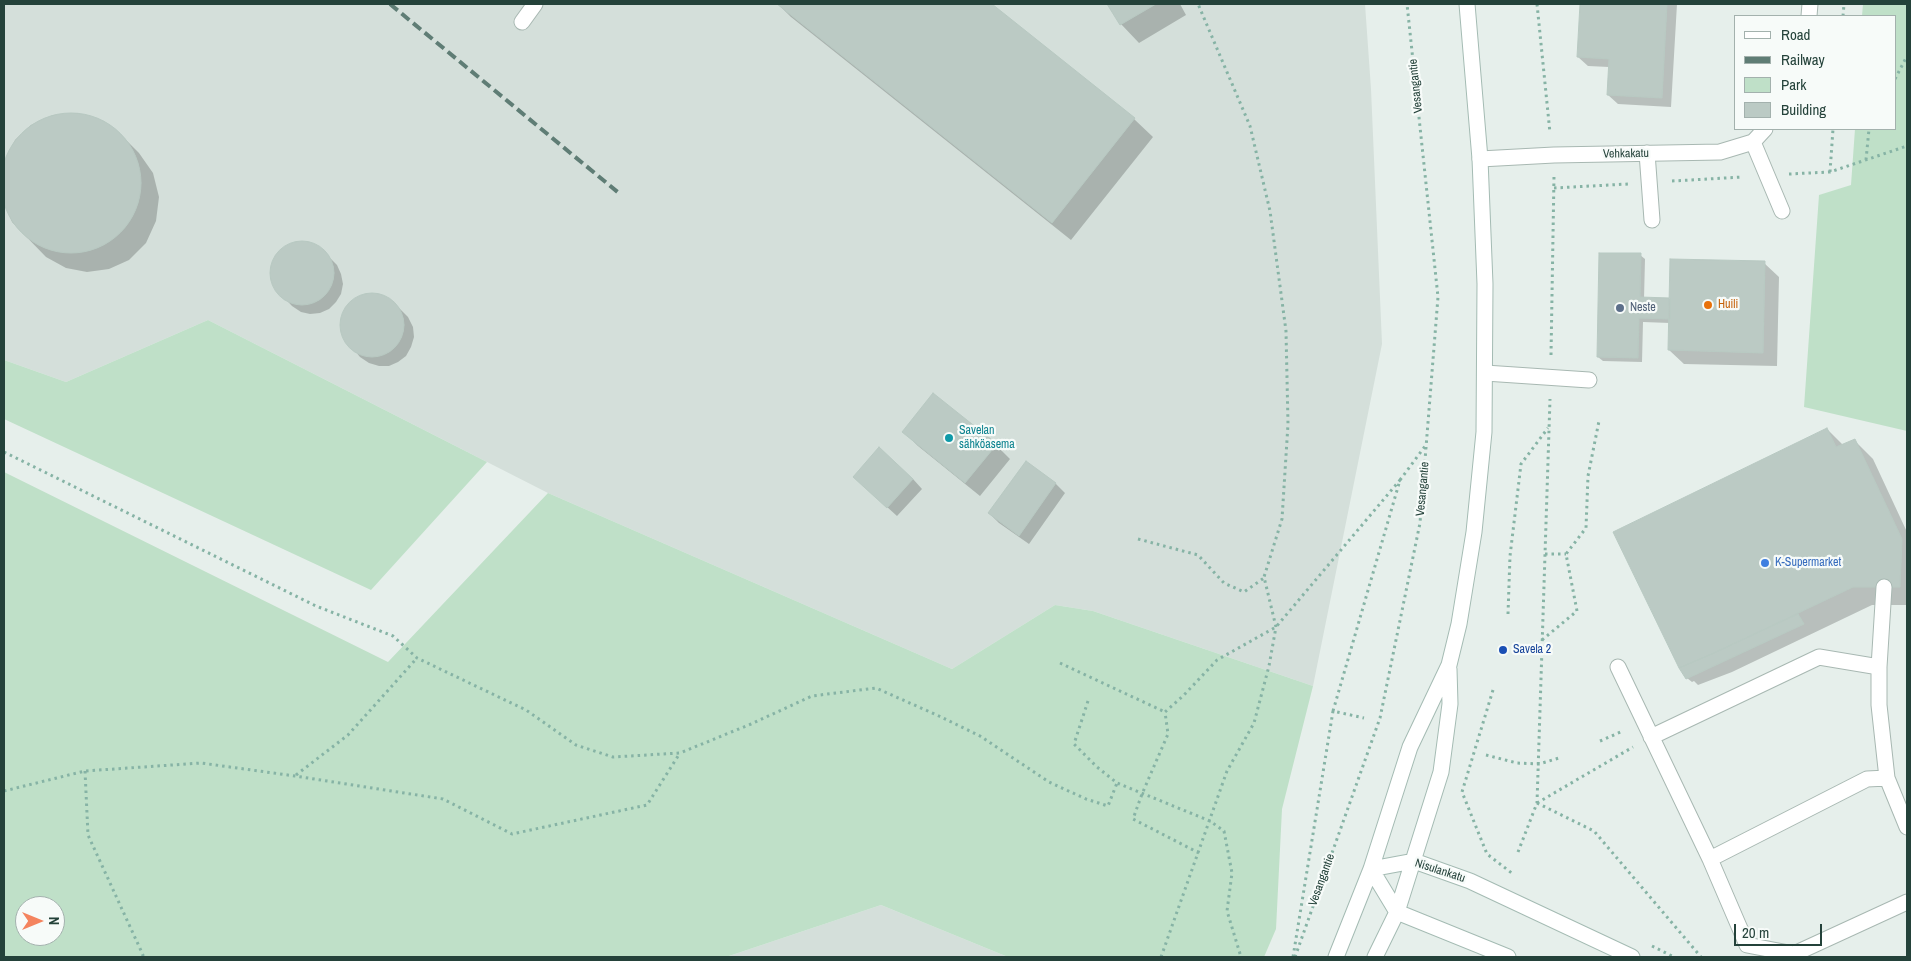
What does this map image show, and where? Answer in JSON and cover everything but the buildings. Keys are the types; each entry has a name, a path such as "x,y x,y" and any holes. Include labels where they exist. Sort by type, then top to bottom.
{"main road":[{"path":"522,22 535,4"},
{"path":"1336,957 1371,869 1410,747 1449,665 1459,624 1474,532 1484,432 1485,284 1480,159 1467,4"},
{"path":"1764,130 1753,142 1782,211"},
{"name":"Vehkakatu","path":"1480,159 1554,155 1720,152 1753,142"},
{"path":"1647,153 1652,220"},
{"path":"1485,372 1589,380"},
{"path":"1884,587 1879,667 1879,705 1887,778 1907,827"},
{"path":"1652,736 1819,657 1879,667"},
{"path":"1375,957 1397,912 1441,772 1450,704 1449,665"},
{"path":"1618,667 1710,859 1747,945 1794,954 1907,902"},
{"path":"1710,859 1868,779 1887,778"},
{"name":"Nisulankatu","path":"1371,869 1414,861 1470,881 1632,957"},
{"path":"1371,869 1397,912 1508,957"}],"path":[{"path":"1161,957 1200,853 1227,771 1254,723 1276,627 1264,578 1282,519 1288,424 1286,331 1270,211 1250,126 1198,4"},
{"name":"Vesangantie","path":"1294,957 1380,718 1420,522 1438,297 1407,4"},
{"path":"1896,77 1907,56"},
{"path":"1830,172 1834,130"},
{"path":"1866,160 1869,130"},
{"path":"1554,188 1830,172 1907,146"},
{"path":"1542,640 1576,611 1566,554 1586,528 1588,476 1599,421"},
{"path":"1508,614 1510,556 1521,464 1549,427"},
{"path":"1165,712 1217,660 1276,627 1400,480 1427,444"},
{"path":"4,452 316,606 393,636 417,658 526,710 576,745 613,757 680,753 751,724 812,696 876,688 980,736 1049,782 1086,799 1108,806 1117,783"},
{"path":"1294,957 1333,711 1400,480"},
{"path":"1138,539 1198,555 1224,583 1244,592 1264,578"},
{"path":"1545,554 1566,554"},
{"path":"295,776 348,735 417,658"},
{"path":"1060,662 1165,712"},
{"path":"1493,690 1462,792 1486,854 1519,879"},
{"path":"1088,701 1074,744 1097,767 1117,783 1210,821 1224,831 1232,873 1227,911 1240,957"},
{"path":"1333,711 1364,718"},
{"path":"1165,712 1168,734 1133,819 1200,853"},
{"path":"1537,803 1652,736"},
{"path":"4,790 85,771 201,763 443,799 512,834 647,805 680,753"},
{"path":"1486,755 1517,763 1539,764 1558,758"},
{"path":"1518,852 1537,803 1539,764"},
{"path":"85,771 88,835 143,955 142,957"},
{"path":"1537,803 1594,831 1701,957"},
{"path":"1648,944 1674,957"}],"shaded area":[{"path":"4,4 1365,4 1371,89 1382,344 1313,686 1093,611 1055,605 952,669 548,493 208,320 66,382 4,360"},
{"path":"881,905 1008,957 726,957"}],"green space":[{"path":"1863,4 1907,4 1907,431 1804,407 1819,195 1851,185 1855,130 1896,130 1896,15 1862,15"},
{"path":"208,320 487,462 371,590 4,419 4,360 66,382"},
{"path":"4,472 388,662 548,493 952,669 1055,605 1093,611 1313,686 1282,809 1276,929 1264,957 1008,957 881,905 726,957 4,957"}],"railway":[{"path":"390,4 620,194"}],"place":[{"name":"Huili","path":"1708,305"},
{"name":"Neste","path":"1620,308"},
{"name":"Savelan sähköasema","path":"949,438"},
{"name":"K-Supermarket","path":"1765,563"},
{"name":"Savela 2","path":"1503,650"}]}
